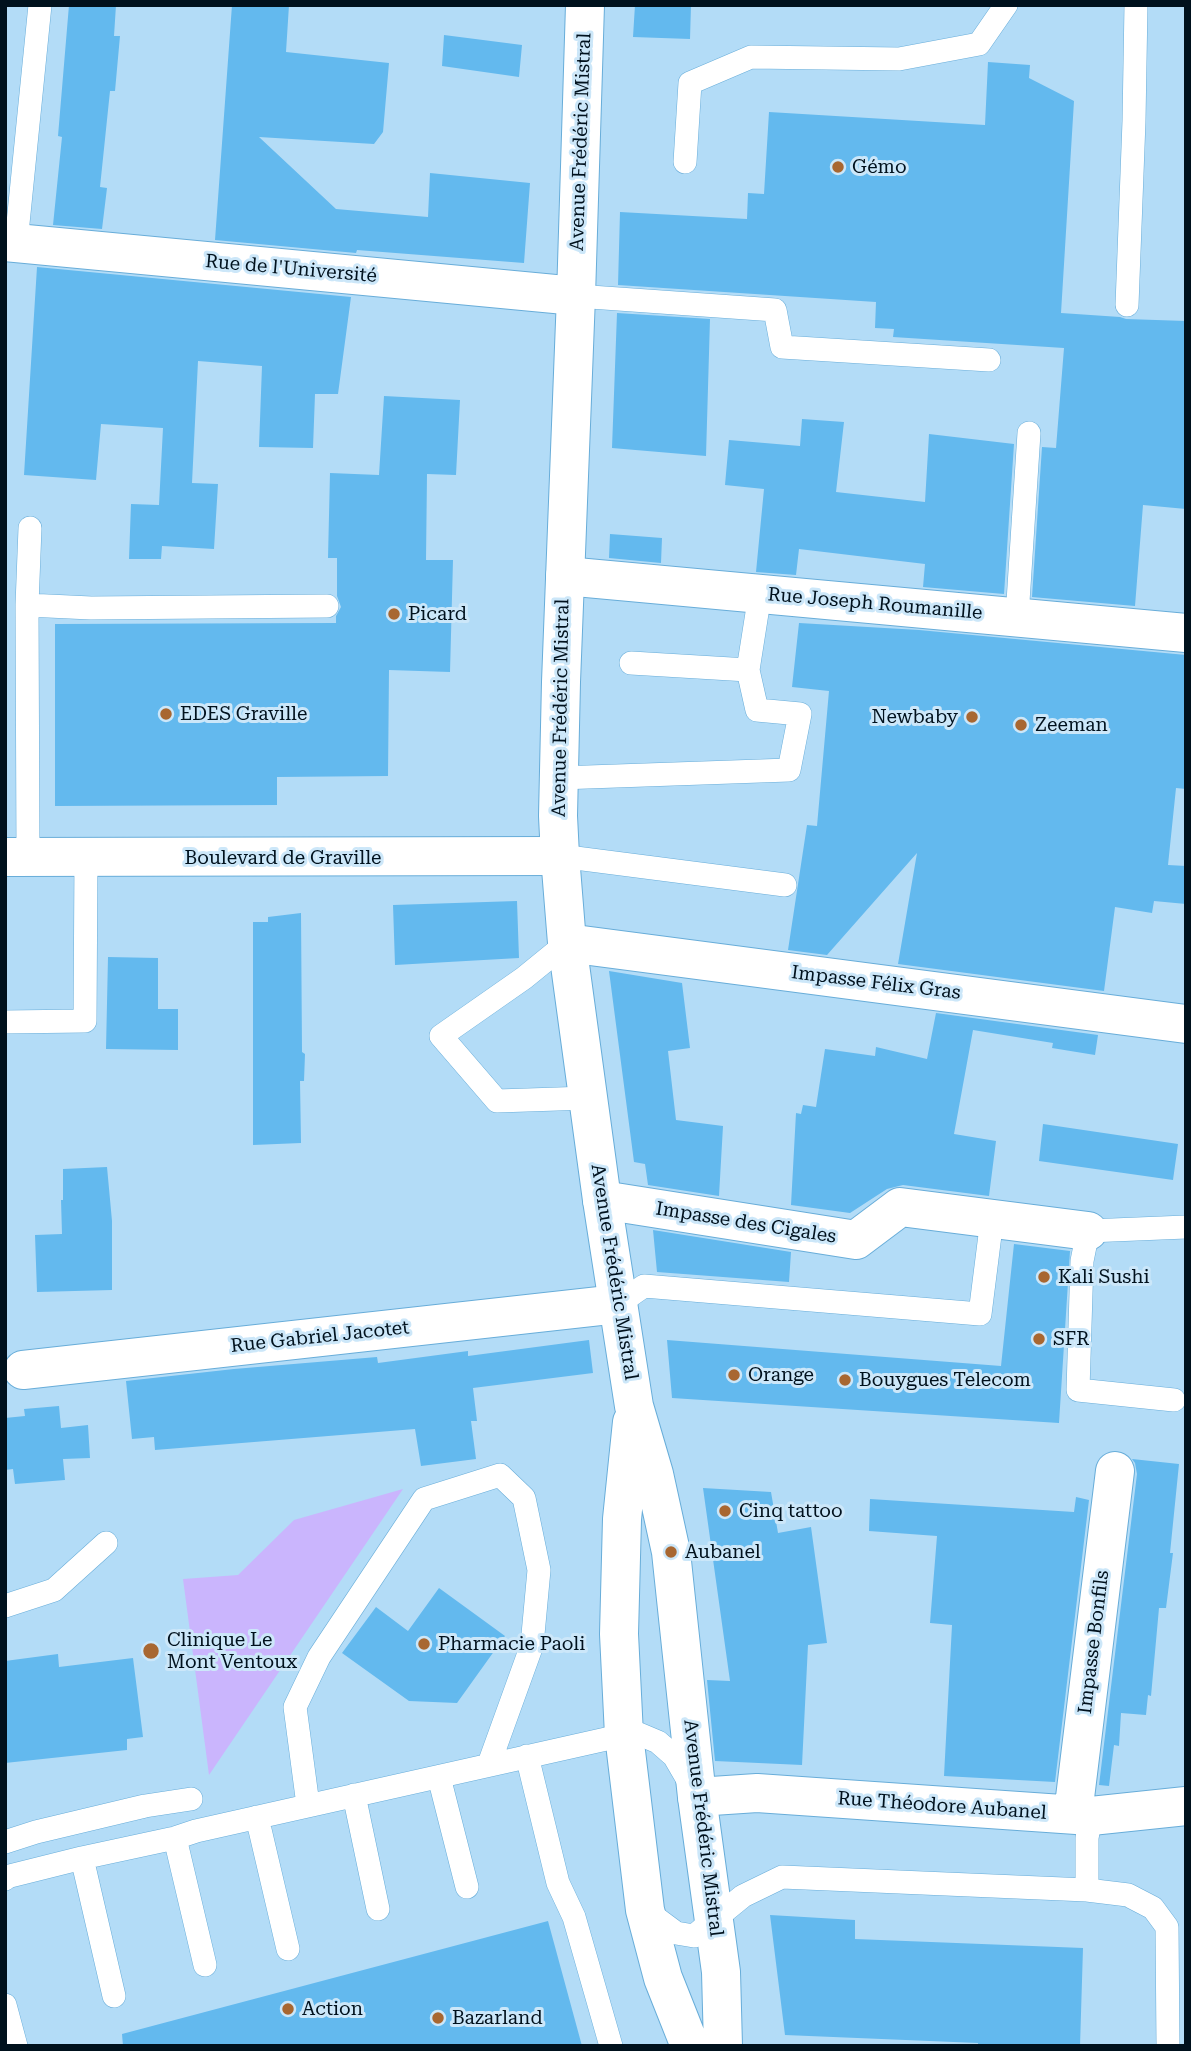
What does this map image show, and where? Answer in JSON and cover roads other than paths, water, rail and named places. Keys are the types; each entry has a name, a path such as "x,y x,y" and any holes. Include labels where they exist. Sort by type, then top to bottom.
{"street":[{"name":"Avenue Frédéric Mistral","path":"585,5 559,778 560,856 567,943 602,1200 634,1406 654,1474 671,1552 697,1797 721,1972 723,2046"},
{"name":"Rue de l'Université","path":"11,242 576,296"},
{"name":"Rue Joseph Roumanille","path":"565,576 1186,633"},
{"name":"Boulevard de Graville","path":"16,857 560,856"},
{"name":"Impasse Félix Gras","path":"567,943 1186,1024"},
{"name":"Impasse des Cigales","path":"602,1200 856,1240 900,1207 1088,1231"},
{"name":"Rue Gabriel Jacotet","path":"23,1370 618,1304"},
{"name":"Avenue Frédéric Mistral","path":"634,1406 622,1519 619,1634 624,1735 646,1910 663,1978 690,2046"},
{"name":"Impasse Bonfils","path":"1082,1815 1115,1471"},
{"name":"Rue Théodore Aubanel","path":"697,1797 757,1793 1082,1815 1186,1806"}],"lane":[{"path":"11,242 40,5"},
{"path":"685,162 690,83 751,57 899,59 979,44 1006,5"},
{"path":"1127,305 1136,5"},
{"path":"576,296 775,310 782,347 989,360"},
{"path":"1017,617 1029,433"},
{"path":"16,857 30,528"},
{"path":"559,778 789,770 800,714 757,710 748,670 760,594"},
{"path":"27,606 327,606"},
{"path":"631,663 748,670"},
{"path":"560,856 785,885"},
{"path":"5,1022 85,1021 86,858"},
{"path":"567,943 524,978 441,1036 497,1101 588,1098"},
{"path":"618,1304 644,1286 980,1314 992,1219"},
{"path":"1174,1400 1078,1390 1082,1261 1088,1231 1186,1227"},
{"path":"308,1805 295,1707 319,1657 424,1499 500,1475 524,1498 539,1570 531,1645 489,1764"},
{"path":"5,1606 54,1590 106,1543"},
{"path":"5,1879 196,1831 624,1735 639,1734 658,1742 674,1756 697,1797"},
{"path":"527,1756 558,1883 574,1917 611,2046"},
{"path":"439,1777 467,1886"},
{"path":"354,1795 378,1909"},
{"path":"5,1842 145,1806 191,1799"},
{"path":"1082,1815 1087,1838 1087,1890"},
{"path":"257,1817 288,1949"},
{"path":"175,1838 205,1965"},
{"path":"82,1858 114,1996"},
{"path":"646,1910 676,1933 694,1936 743,1896 782,1877 1087,1890 1128,1895 1153,1908 1167,1927 1168,2046"},
{"path":"5,2005 16,2046"}],"place":[{"name":"Gémo","path":"838,167"},
{"name":"Picard","path":"394,614"},
{"name":"EDES Graville","path":"166,714"},
{"name":"Newbaby","path":"972,717"},
{"name":"Zeeman","path":"1021,725"},
{"name":"Kali Sushi","path":"1044,1277"},
{"name":"SFR","path":"1039,1339"},
{"name":"Orange","path":"734,1375"},
{"name":"Bouygues Telecom","path":"845,1380"},
{"name":"Cinq tattoo","path":"725,1511"},
{"name":"Aubanel","path":"671,1552"},
{"name":"Pharmacie Paoli","path":"424,1644"},
{"name":"Clinique Le Mont Ventoux","path":"151,1651"},
{"name":"Action","path":"288,2009"},
{"name":"Bazarland","path":"438,2018"}]}
